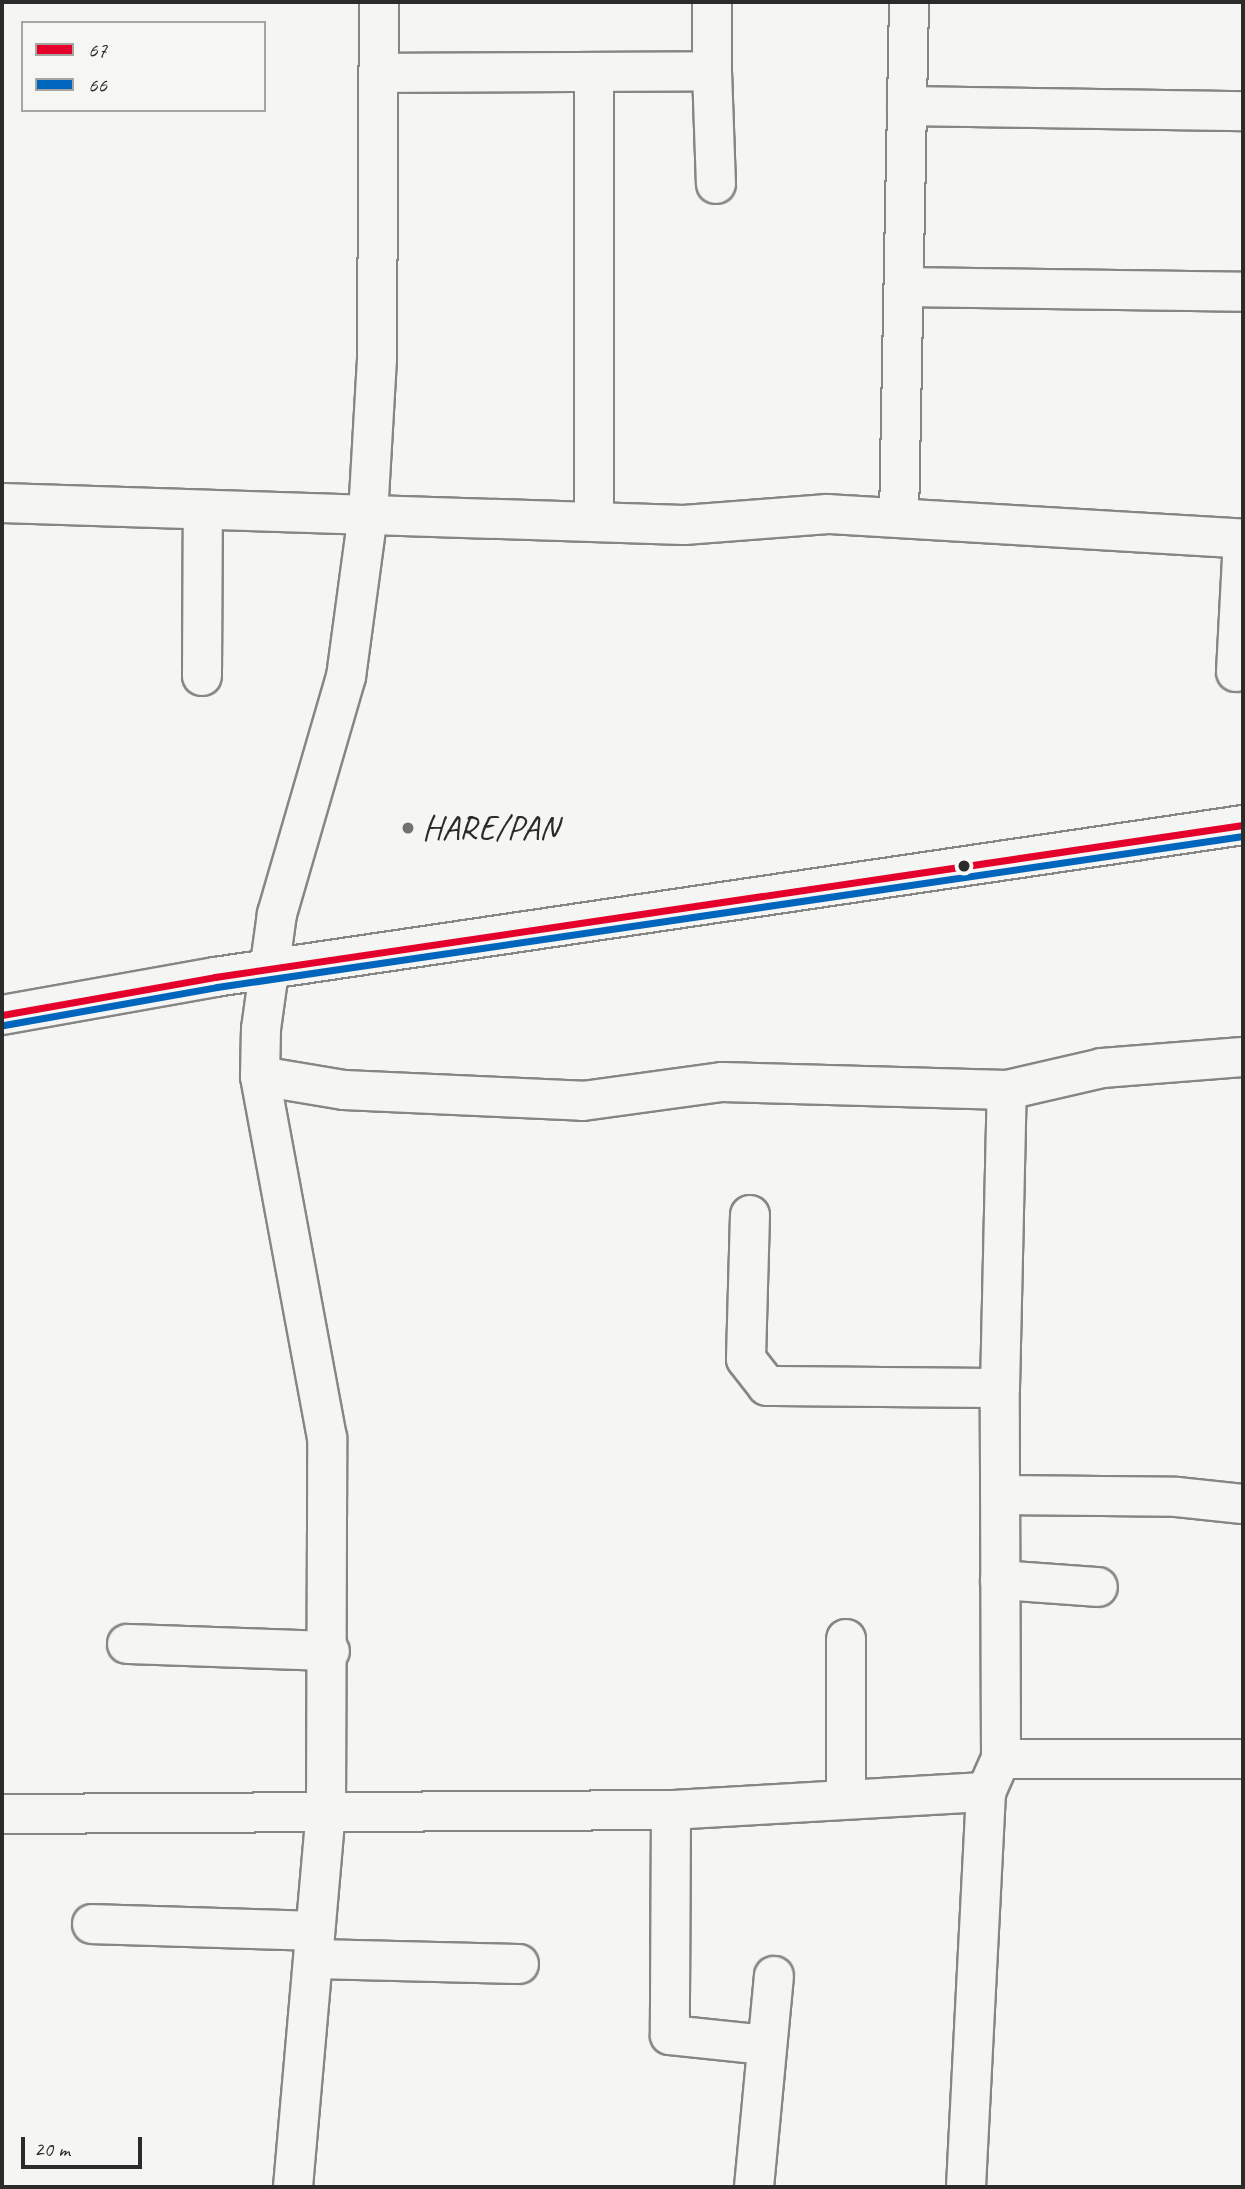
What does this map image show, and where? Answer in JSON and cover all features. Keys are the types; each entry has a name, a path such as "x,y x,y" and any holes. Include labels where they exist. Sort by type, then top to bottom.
{"street":[{"path":"293,2187 326,1811 330,1651 327,1438 260,1076 261,1029 277,914 346,677 368,515 377,359 379,2"},
{"path":"712,2 716,184"},
{"path":"899,518 909,2"},
{"path":"380,73 712,71"},
{"path":"594,72 594,522"},
{"path":"907,106 1243,110"},
{"path":"904,287 1243,292"},
{"path":"2,503 684,525 828,514 1243,539 1236,672"},
{"path":"202,676 203,509"},
{"path":"2,1015 270,969 1243,825"},
{"path":"260,1076 344,1090 583,1101 722,1082 1007,1090 1102,1068 1243,1057"},
{"path":"966,2187 994,1776 1000,1580 1000,1388 1007,1090"},
{"path":"750,1215 746,1359 767,1386 1000,1388"},
{"path":"1000,1495 1177,1497 1243,1504"},
{"path":"1000,1580 1098,1587"},
{"path":"846,1639 846,1798"},
{"path":"127,1644 330,1651"},
{"path":"2,1814 671,1810 846,1798 994,1776 1243,1759"},
{"path":"671,1810 670,2035 765,2045"},
{"path":"92,1924 519,1965"},
{"path":"754,2187 765,2045 774,1976"}],"transit line":[{"name":"67","path":"2,1015 215,977 1243,825"},
{"name":"66","path":"4,1025 217,987 1243,836"}],"place":[{"name":"HARE/PAN","path":"408,828"}]}
